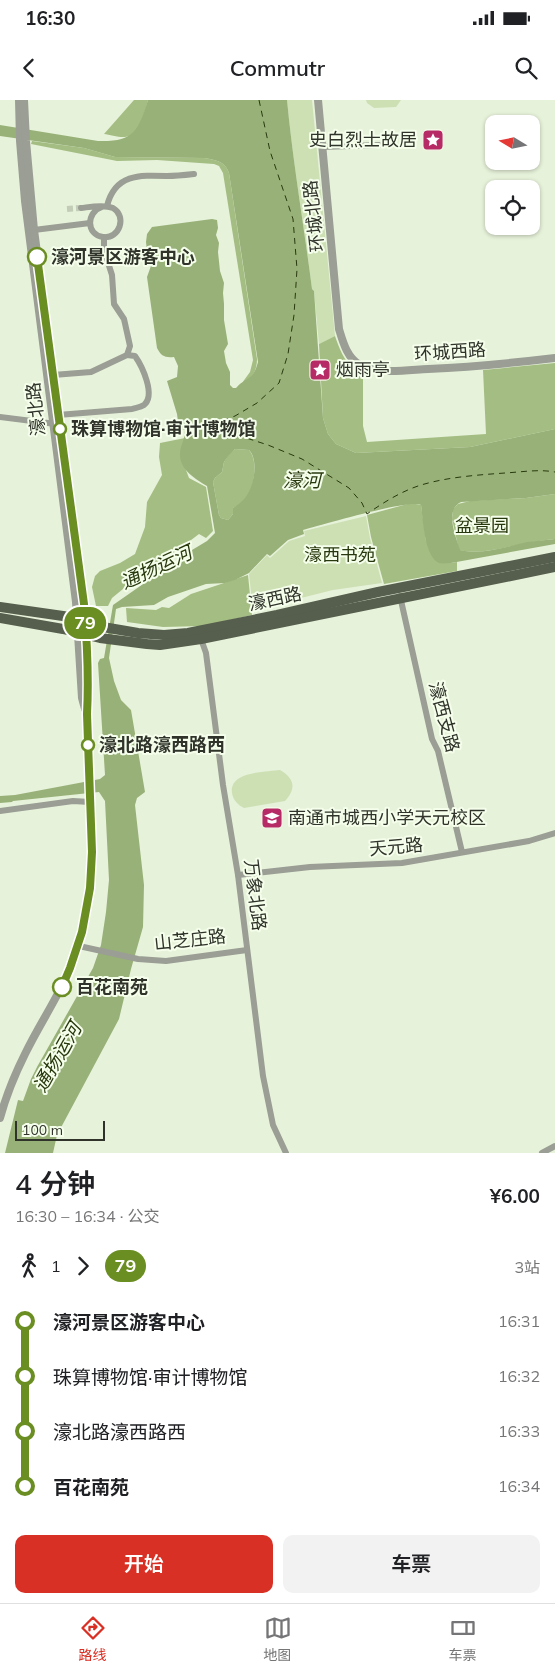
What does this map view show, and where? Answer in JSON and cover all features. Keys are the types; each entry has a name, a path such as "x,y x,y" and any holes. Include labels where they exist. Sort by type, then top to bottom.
{"main road":[{"name":"濠西路","path":"0,618 122,642 160,645 202,639 555,557"},
{"name":"濠西路","path":"0,607 81,620 97,626 150,634 188,634 277,616 378,592 399,593 555,567"}],"street":[{"name":"濠北路","path":"0,1118 25,1053 61,988 78,946 90,888 92,852 87,714 82,698 81,620 57,424 34,278 22,126 18,100"},
{"name":"濠北路","path":"22,126 24,100"},
{"name":"环城北路","path":"318,100 339,329"},
{"name":"濠北路","path":"23,141 58,415 57,424"},
{"path":"322,147 379,145"},
{"path":"105,206 116,186 138,176 194,174"},
{"path":"82,208 105,206 117,211 120,216 120,226 114,234 104,237 94,232 90,223 96,208 105,206"},
{"path":"34,230 90,223"},
{"path":"104,237 104,250 112,274 114,304 124,319 130,346 127,355"},
{"name":"环城西路","path":"339,329 351,358 360,365 381,370 447,368 555,358"},
{"path":"53,375 91,372 127,355 135,356 140,362 148,386 148,398 144,405 132,409 58,415"},
{"path":"0,418 57,424"},
{"name":"濠西支路","path":"399,593 432,739 438,751 462,852"},
{"name":"万象北路","path":"202,639 206,653 223,785 238,875 263,1076 273,1125 286,1153"},
{"path":"0,811 90,799"},
{"name":"天元路","path":"238,875 310,868 402,863 528,841 555,833"},
{"name":"山芝庄路","path":"78,946 138,959 166,961 247,950"},
{"path":"542,1153 555,1146"}],"green space":[{"path":"134,100 148,100 142,120 133,134 120,137 104,134"},
{"path":"287,100 312,100 335,336 319,344 314,291 312,289 295,171"},
{"path":"366,100 401,100 396,107 374,108"},
{"path":"32,141 84,148 115,157 204,158 219,162 225,166 229,173 257,359 255,370 249,379 242,383 250,372 253,360 223,173 219,166 214,164 157,160 117,161 31,144"},
{"path":"335,336 348,363 363,374 363,426 367,442 486,434 483,370 555,363 555,429 470,447 356,453 336,444 328,434 323,418 319,344"},
{"path":"185,438 180,454 189,478 206,487 213,531 206,538 199,534 174,553 161,570 140,575 112,598 108,606 96,606 92,587 95,576 100,571 120,563 135,554 145,527 147,502 162,475 159,457 160,443"},
{"path":"235,449 249,450 254,461 254,476 247,496 243,502 233,508 233,514 228,520 221,518 219,515 213,482 222,472 224,462 229,454"},
{"name":"盆景园","path":"555,494 555,539 476,552 459,550 452,519 453,509 458,504 470,501 526,498"},
{"path":"411,503 421,505 426,541 451,563 457,562 457,571 384,584 367,515"},
{"name":"濠西书苑","path":"366,516 382,583 333,590 253,610 249,574 267,555 270,558 289,541 305,536 304,531"},
{"path":"248,575 252,615 203,626 163,627 127,622 126,608 156,610 162,607 169,608 191,594"},
{"path":"280,770 288,776 292,784 291,792 285,801 244,808 235,800 232,793 236,780 258,772"}],"water":[{"name":"濠河","path":"148,100 287,100 295,171 312,289 314,291 323,418 328,434 336,444 356,453 470,447 555,429 555,494 526,498 461,502 453,511 452,517 460,550 485,551 527,542 555,539 555,544 451,563 439,563 430,553 427,545 421,505 413,504 364,513 303,530 304,534 288,540 270,556 267,554 249,573 235,580 225,583 206,584 168,597 154,605 116,609 109,658 114,681 121,700 131,710 145,792 137,798 135,805 144,885 143,927 119,1019 57,1135 53,1153 5,1153 18,1100 23,1101 37,1067 93,968 101,945 109,880 105,801 99,792 0,803 0,796 15,795 100,779 105,775 98,663 100,659 104,658 113,605 146,582 165,572 215,533 207,486 185,469 180,459 180,450 185,430 179,429 177,414 167,381 177,377 178,366 174,357 164,356 157,348 147,277 152,263 147,251 146,242 147,234 152,227 212,219 217,220 218,228 216,235 219,243 220,271 224,283 224,320 228,344 224,351 230,372 230,385 236,388 249,378 258,362 229,173 225,166 212,159 204,158 115,157 84,148 0,136 0,125 98,141 119,140 127,137 137,127","holes":["235,449 249,450 255,467 251,487 244,499 233,508 233,514 228,520 221,518 213,482 222,472 224,462"]}],"ferry route":[{"path":"259,100 270,151 293,219 297,269 294,315 288,354 279,383 257,403 235,416 185,435 214,433 237,435 302,459 349,488 362,503 367,514 400,494 431,482 484,475 537,471 555,472"}],"tunnel":[{"path":"67,209 81,208"}],"bus line":[{"name":"79","path":"37,257 84,604 86,634 92,852 90,888 82,932 62,987"}],"place":[{"name":"史白烈士故居","path":"433,140"},
{"name":"濠河景区游客中心","path":"37,257"},
{"name":"烟雨亭","path":"320,370"},
{"name":"珠算博物馆·审计博物馆","path":"60,429"},
{"name":"濠北路濠西路西","path":"88,745"},
{"name":"南通市城西小学天元校区","path":"272,818"},
{"name":"百花南苑","path":"62,987"}],"water label":[{"name":"通扬运河","path":"156,567"},
{"name":"通扬运河","path":"57,1057"}]}
